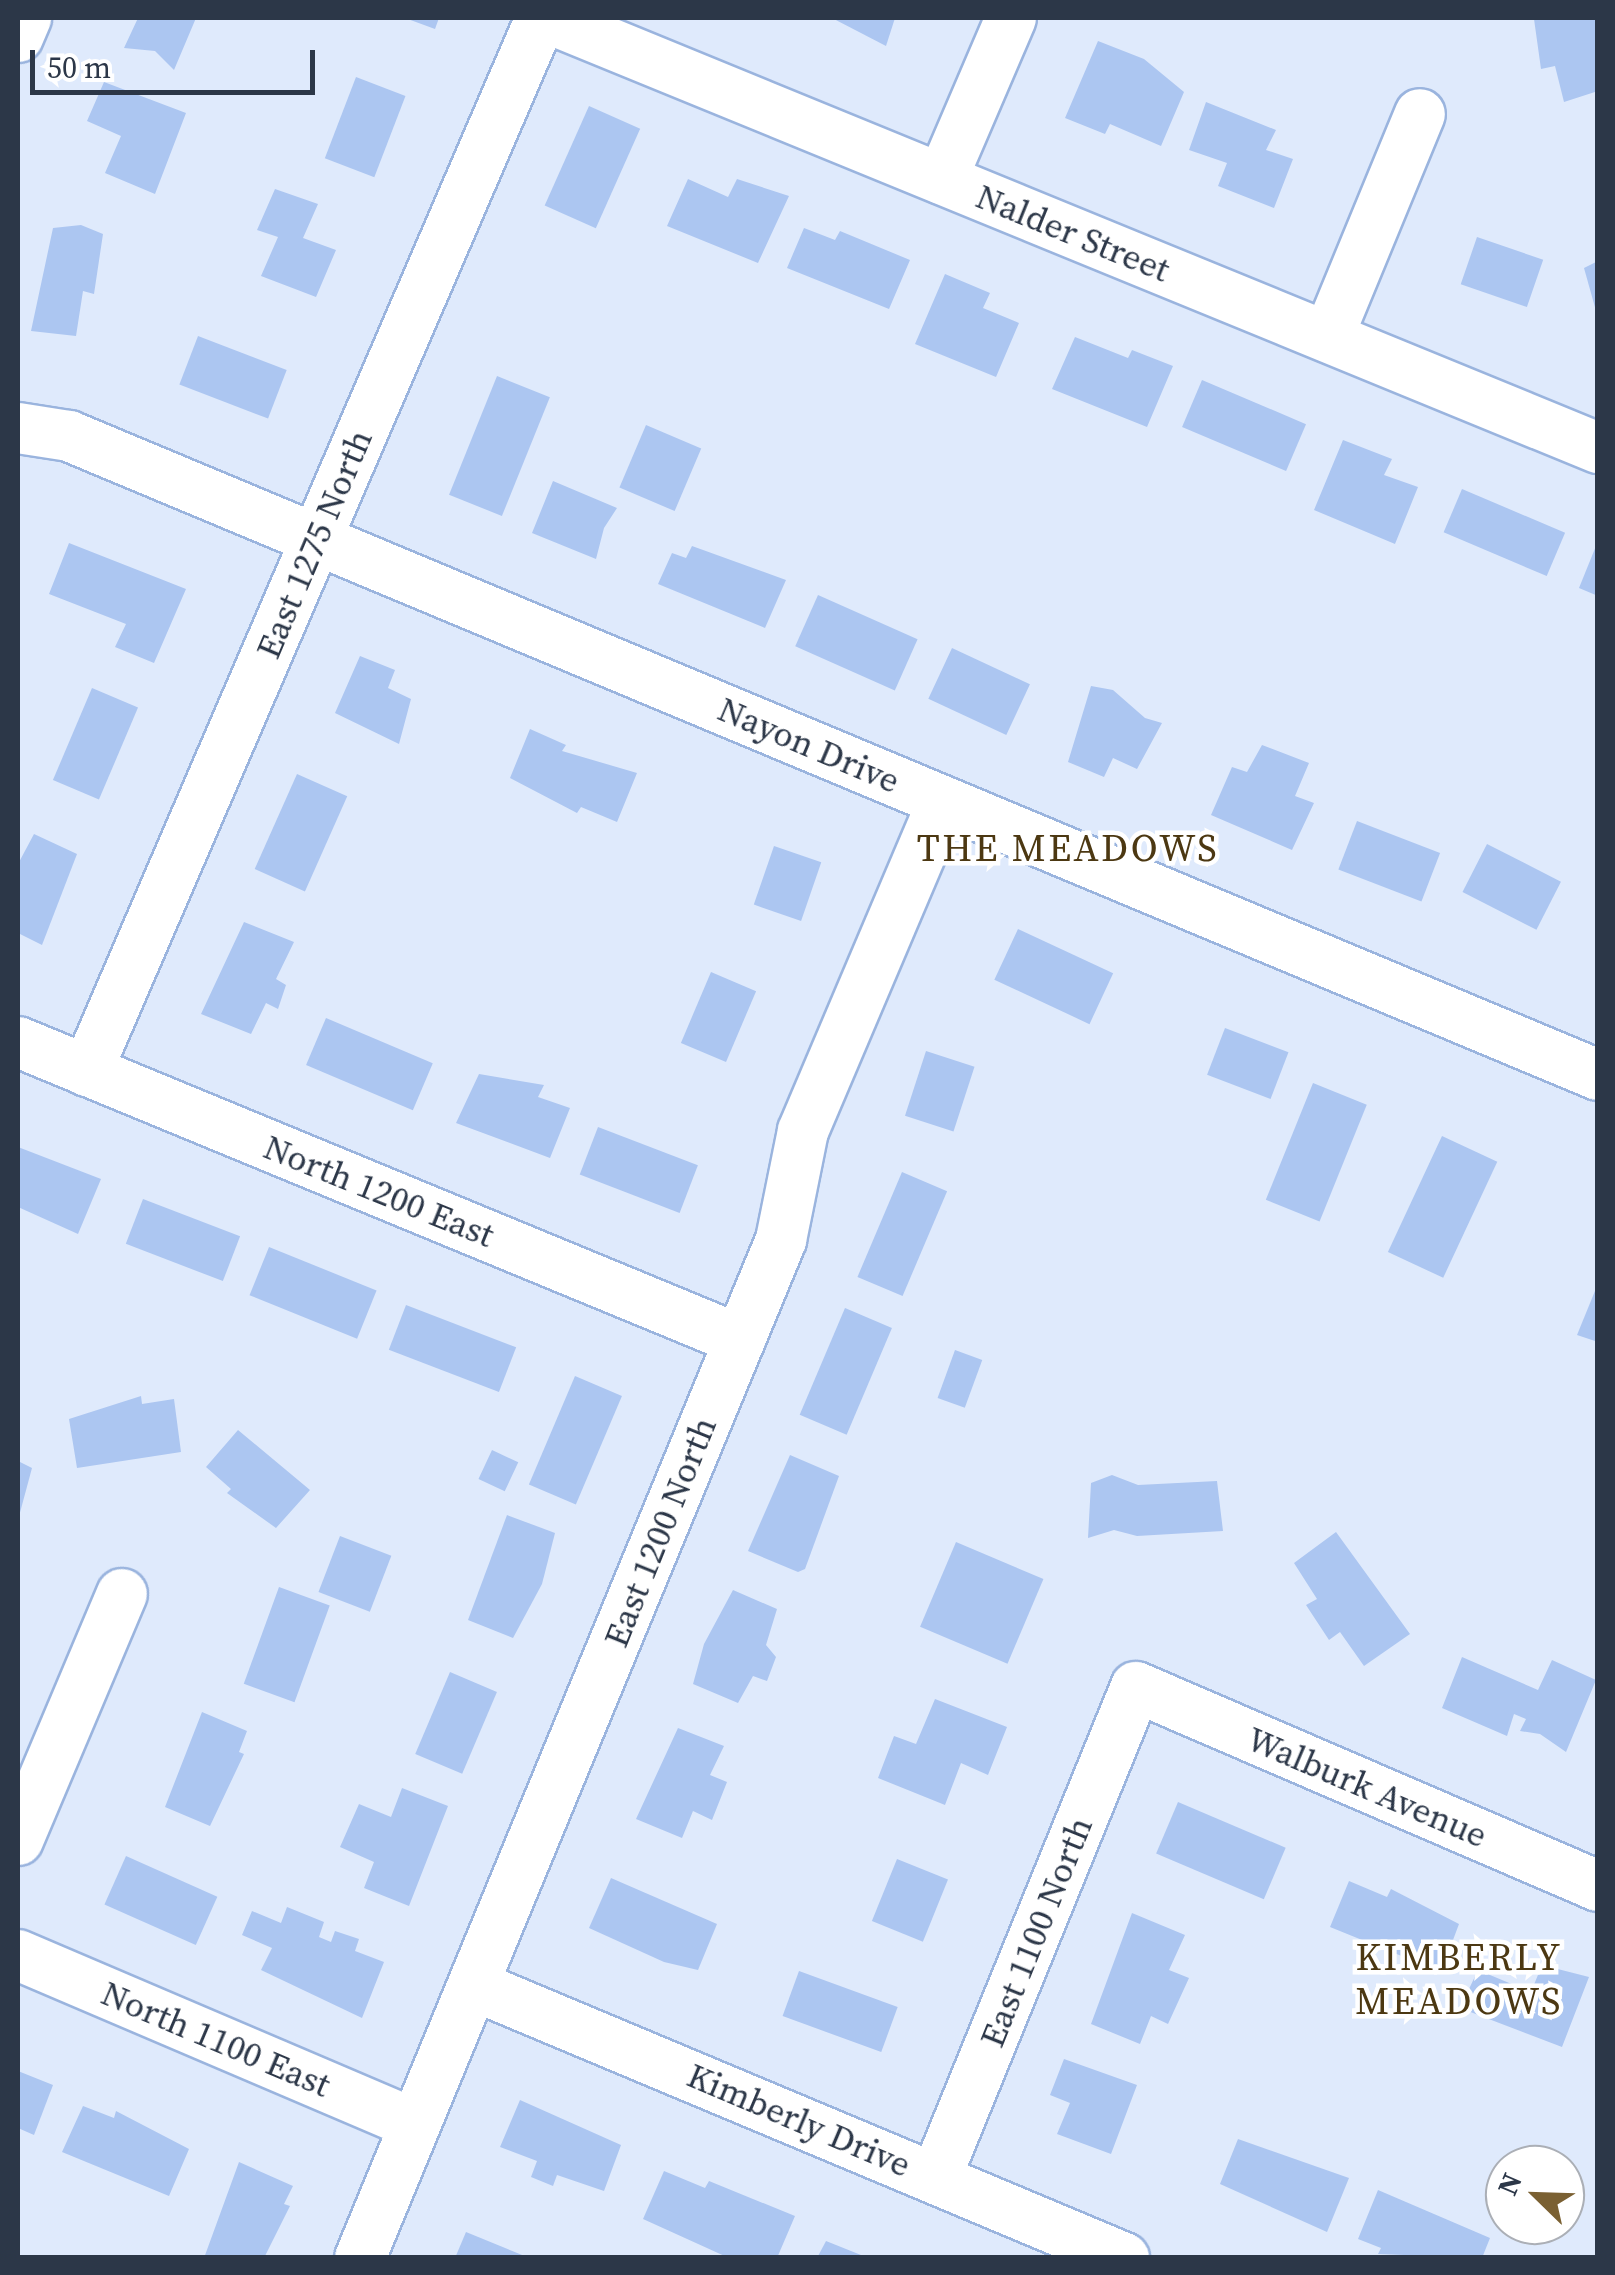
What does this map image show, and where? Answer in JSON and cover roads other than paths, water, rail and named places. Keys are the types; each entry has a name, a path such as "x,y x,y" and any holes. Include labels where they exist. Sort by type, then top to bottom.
{"street":[{"path":"18,36 26,18"},
{"name":"Nalder Street","path":"545,18 1598,448"},
{"name":"East 1275 North","path":"86,1071 545,18"},
{"path":"942,179 1011,18"},
{"path":"1328,337 1420,114"},
{"name":"Nayon Drive","path":"18,428 70,436 1598,1074"},
{"name":"East 1200 North","path":"360,2258 781,1240 803,1131 944,802"},
{"name":"North 1200 East","path":"18,1042 740,1340"},
{"path":"18,1840 122,1594"},
{"name":"Walburk Avenue","path":"1136,1687 1598,1886"},
{"name":"East 1100 North","path":"936,2177 1136,1687"},
{"name":"North 1100 East","path":"18,1955 415,2124"},
{"name":"Kimberly Drive","path":"473,1985 1124,2258"}],"district":[{"name":"THE MEADOWS","path":"1068,849"},
{"name":"KIMBERLY MEADOWS","path":"1459,1980"}]}
